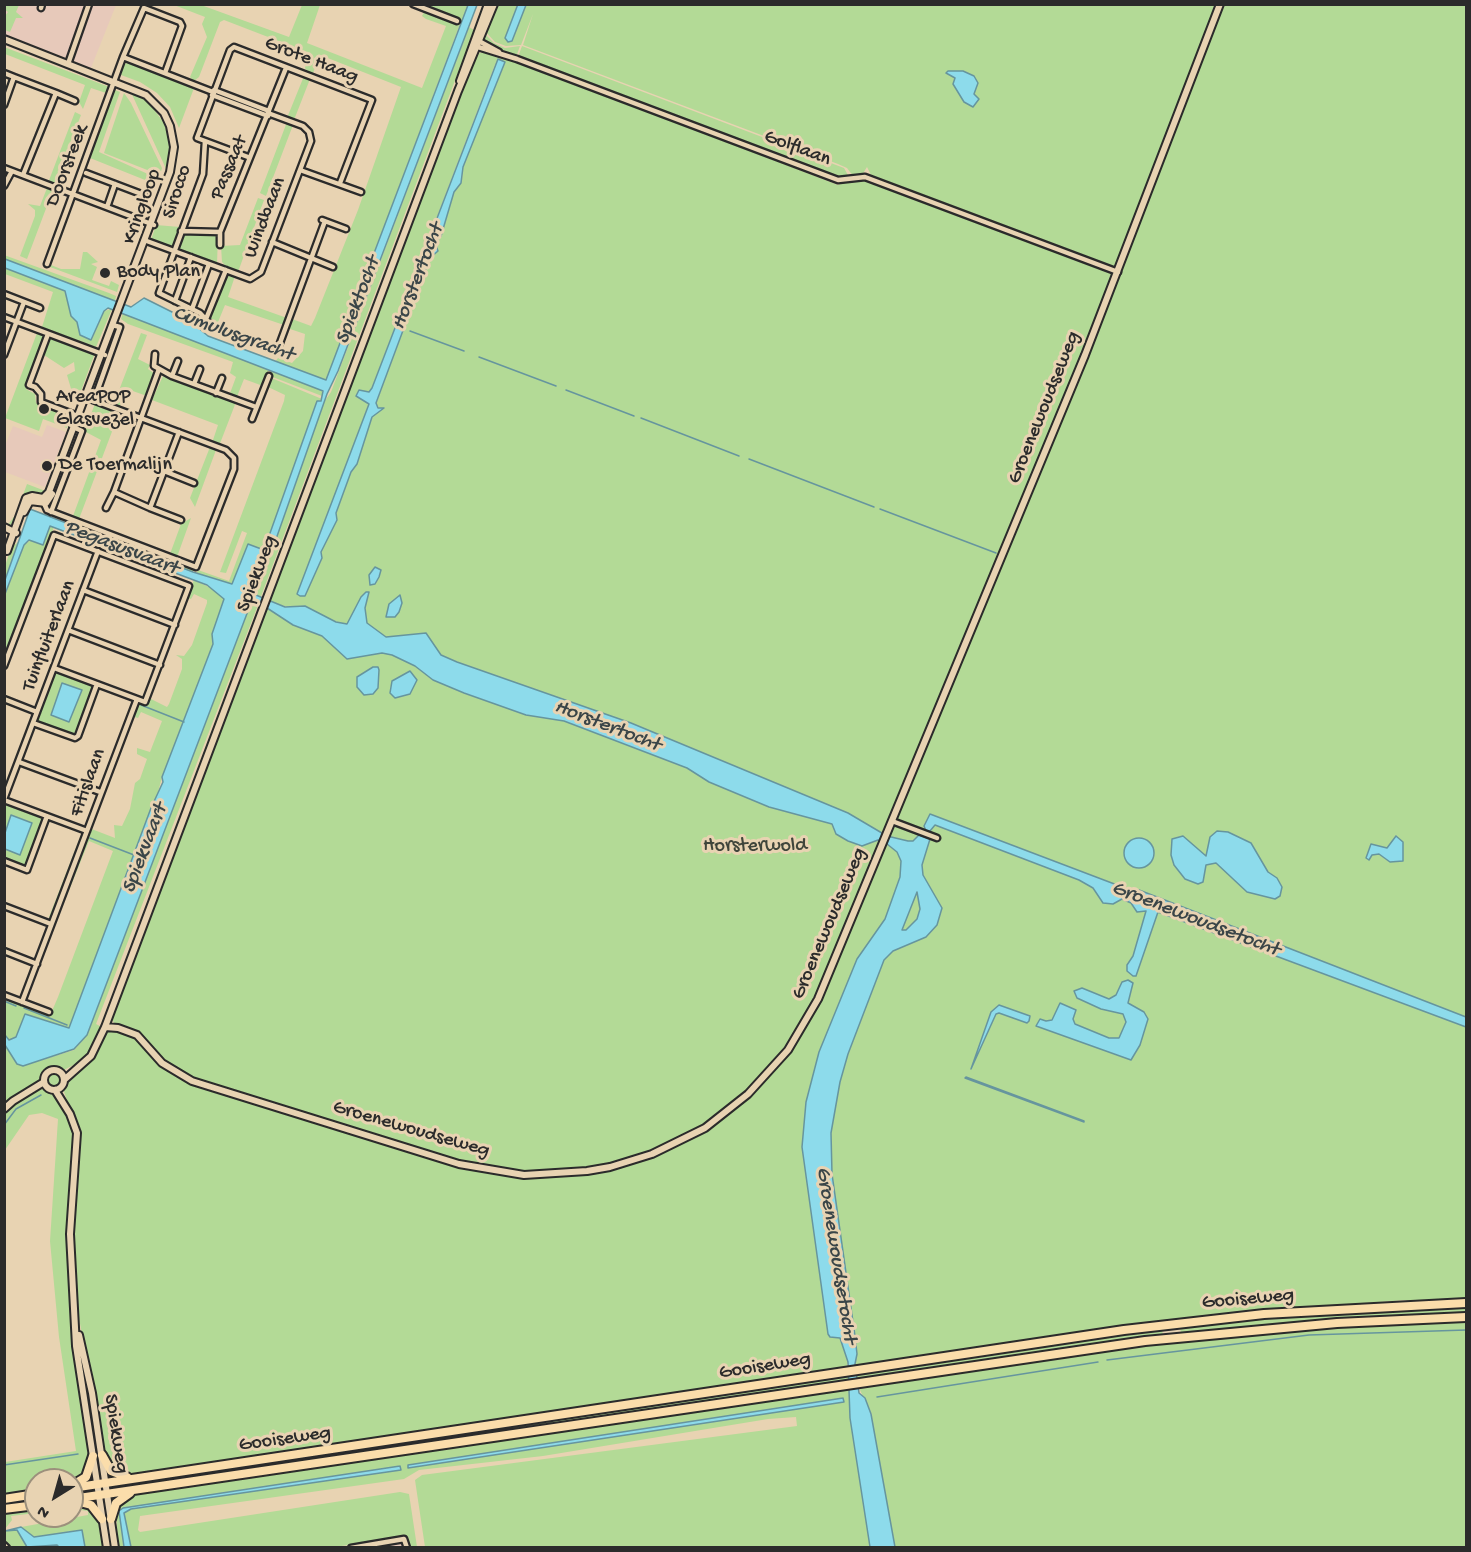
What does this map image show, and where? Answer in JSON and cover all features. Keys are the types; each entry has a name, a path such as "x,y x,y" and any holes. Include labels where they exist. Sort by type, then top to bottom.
{"highway":[{"name":"Gooiseweg","path":"84,1486 1182,1323 1355,1308 1467,1303"},
{"name":"Gooiseweg","path":"84,1498 1156,1340 1337,1323 1467,1317"},
{"path":"84,1478 97,1455 114,1474 135,1479"},
{"path":"111,1519 118,1500 137,1490"},
{"path":"4,1498 24,1496"},
{"path":"84,1502 88,1503 102,1519"},
{"path":"4,1509 24,1506"}],"street":[{"path":"68,62 89,4"},
{"path":"413,4 458,21"},
{"name":"Spiekweg","path":"477,43 488,4"},
{"name":"Spiekweg","path":"63,1076 82,1065 94,1051 105,1027 458,91 494,4"},
{"name":"Groenewoudseweg","path":"107,1020 118,1028 137,1035 162,1063 192,1082 459,1164 524,1175 558,1175 610,1167 663,1150 705,1128 735,1106 771,1071 801,1030 818,999 1118,272 1220,4"},
{"path":"116,80 123,57 144,8 180,22 182,26 165,73"},
{"name":"Kringloop","path":"4,39 138,86 159,101 167,112 177,136 176,165 114,325 89,398 49,492 43,501"},
{"name":"Golflaan","path":"477,43 838,180 865,177 1118,272"},
{"name":"Grote Haag","path":"213,92 231,48 372,100 340,183"},
{"name":"Windbaan","path":"123,57 303,126 309,132 311,141 257,276 250,279 146,240"},
{"name":"Passaat","path":"220,245 220,232 248,157 253,154 286,68"},
{"path":"4,74 75,101"},
{"path":"4,105 14,77"},
{"name":"Doorsteek","path":"47,264 116,80"},
{"name":"Sirocco","path":"175,301 159,293 202,174 205,141 197,138 213,92"},
{"path":"23,175 56,93"},
{"path":"205,141 248,157"},
{"path":"4,168 152,224"},
{"path":"300,170 361,192"},
{"path":"4,186 12,171"},
{"path":"86,173 144,195"},
{"path":"106,207 115,184"},
{"path":"191,257 175,301 192,309 212,326 278,351 323,220 346,229"},
{"path":"181,231 220,232"},
{"path":"272,242 333,267"},
{"path":"192,309 209,264"},
{"path":"206,319 226,270"},
{"path":"4,294 40,308"},
{"path":"4,355 24,302"},
{"path":"4,317 103,355"},
{"path":"4,559 26,498 32,496 43,501 51,512 196,567 234,469 234,458 226,450 89,398 120,327 114,325"},
{"path":"48,334 29,385 35,387 41,394 41,402 78,416"},
{"path":"155,354 153,362 159,369 172,376 256,407"},
{"path":"172,376 178,361"},
{"path":"106,508 159,369"},
{"path":"194,384 200,369"},
{"path":"252,419 269,376"},
{"path":"216,393 222,378"},
{"name":"Kringloop","path":"75,428 78,416 89,398"},
{"path":"51,512 81,431 75,428"},
{"path":"150,508 179,432"},
{"path":"164,471 194,483"},
{"path":"114,492 181,520"},
{"path":"4,529 14,532"},
{"path":"4,666 54,535 98,551"},
{"name":"Fitislaan","path":"22,1002 137,699 145,702 189,586 98,551"},
{"name":"Tuinfluiterlaan","path":"4,799 98,551"},
{"path":"83,590 175,625"},
{"path":"68,630 160,665"},
{"path":"54,668 137,699"},
{"path":"33,723 75,738 78,736 97,684"},
{"path":"4,699 37,712"},
{"path":"18,762 100,792"},
{"path":"4,799 87,831"},
{"path":"4,861 27,870 47,816"},
{"path":"892,821 937,838"},
{"path":"4,906 51,924"},
{"path":"4,951 37,964"},
{"path":"4,995 49,1012"},
{"name":"Groenewoudseweg","path":"105,1027 118,1028"},
{"path":"4,1109 27,1093 46,1084 58,1089 63,1076 56,1070 50,1071 45,1076 46,1084"},
{"name":"Spiekweg","path":"58,1089 76,1133 70,1245 78,1368 97,1455 103,1495 111,1519 115,1548"},
{"name":"Spiekweg","path":"103,1495 102,1519 107,1548"},
{"path":"351,1548 404,1539 407,1548"}],"shaded area":[{"path":"4,5 116,5 91,68 5,34"},
{"path":"47,425 66,432 45,487 5,472 4,448 13,426 42,437"},
{"path":"408,1536 410,1547 334,1548"}],"green space":[{"name":"Horsterwold","path":"526,4 1466,5 1466,1301 1421,1303 1405,1300 1254,1312 855,1367 857,1354 847,1364 847,1369 232,1462 125,1475 116,1473 106,1460 78,1313 74,1232 79,1134 63,1089 68,1078 93,1057 107,1031 133,1031 114,1023 111,1016 264,612 267,608 296,626 303,606 290,607 269,603 271,594 476,54 484,52 514,60 838,185 842,182 865,179 1111,273 1113,268 872,177 867,167 862,175 853,176 847,168 838,164 523,45 533,14 521,45 506,46 495,42 485,31 495,5 518,5 505,38 512,41","holes":["496,62 463,167 462,179 454,191 441,236 435,243 436,252 430,258 376,404 379,408 372,417 357,464 351,472 336,513 337,520 321,552 321,562 297,594 369,404 356,395 359,390 366,393 371,390"]},
{"path":"6,5 19,5 16,12 23,18 16,18 10,32 5,30 5,16 8,12 5,10"},
{"path":"174,5 201,5 289,37 302,5 320,5 307,43 422,88 446,26 422,16 425,10 460,24 326,381 275,362 278,358 292,363 303,351 305,334 287,328 289,321 292,319 311,326 315,318 358,210 401,87 320,55 313,73 309,73 305,68 309,54 307,52 224,20 220,22 199,77 194,81 190,77 207,37 202,24 205,17"},
{"path":"416,5 468,5 462,22"},
{"path":"469,27 474,30 260,599 251,594 260,579 271,544 275,542 324,402 331,392"},
{"path":"485,34 494,43 505,48 520,46 516,57 488,43 484,40"},
{"path":"522,46 844,168 849,177 839,178 518,57"},
{"path":"4,47 112,88 109,94 91,88 83,109 79,102 85,85 5,54"},
{"path":"128,63 194,88 179,128 170,107 157,93 140,82 121,75 124,64"},
{"path":"304,76 310,79 294,120 287,118"},
{"path":"115,90 120,92 99,152 159,179 143,218 137,217 150,182 90,158"},
{"path":"130,90 147,100 164,123 171,145 167,171"},
{"path":"124,93 162,168 160,175 104,153"},
{"path":"75,112 81,115 54,185 48,183"},
{"path":"287,122 293,125 266,196 260,193"},
{"path":"47,188 53,190 27,259 20,256 35,216 35,210 28,204 40,206"},
{"path":"258,198 264,200 238,272 229,269 222,262 221,246 240,245"},
{"path":"75,200 51,265 61,269 80,269 83,252 87,252 98,262 91,264 97,267 92,280 109,286 111,281 119,285 117,292 50,267"},
{"path":"156,225 180,227 172,248 151,240"},
{"path":"183,233 218,233 217,265 176,250"},
{"path":"4,255 109,293 116,296 115,301 5,259"},
{"path":"4,268 65,291 71,316 77,322 80,335 92,339 104,311 112,309 96,347 42,327 53,292 5,274"},
{"path":"228,274 235,276 228,297 287,318 284,325 225,305 216,327 211,323 209,318"},
{"path":"123,313 269,369 263,386 244,379 236,399 229,396 236,377 230,373 233,362 128,324 121,319"},
{"path":"37,333 46,336 26,389 35,394 36,403 71,416 67,428 43,419 39,431 5,418"},
{"path":"141,333 147,335 138,359 150,365 148,369 155,374 147,396 127,389 119,408 113,406"},
{"path":"52,336 95,353 78,399 74,399 67,375 75,371 74,362 64,368 44,355 39,367 37,366 48,337"},
{"path":"272,370 322,389 322,396 270,376"},
{"path":"163,376 236,402 219,446 212,443 218,425 152,400"},
{"path":"269,377 322,399 317,402 264,551 232,584 222,583 196,574 198,570 229,581 247,533 242,531 226,573 220,572 284,401 285,395 266,386"},
{"path":"95,404 119,413 79,519 73,516 101,440 84,431"},
{"path":"210,447 216,450 195,507 190,498"},
{"path":"27,484 48,492 44,495 24,498 13,524 7,526 16,514"},
{"path":"191,518 177,557 170,554 181,524"},
{"path":"69,520 194,568 193,572 67,525"},
{"path":"50,526 54,527 5,658 5,594 24,545"},
{"path":"18,542 5,580 5,566 11,548"},
{"path":"194,580 217,591 224,599 213,644 162,777 155,804 151,808 69,1028 9,1040 5,1035 4,1000 10,1002 12,999 31,1006 30,1009 42,1014 44,1011 52,1011 58,997 113,851 89,841 26,996 89,828 115,838 114,825 122,826 130,809 135,783 140,779 147,759 137,754 137,748 150,752 162,721 141,712 138,718 131,716 136,703 146,704 149,698 167,707 169,704 182,669 182,659 176,655 184,656 192,645 207,603 207,600 194,594 191,599 187,598"},
{"path":"251,603 258,605 96,1024 102,1027 85,1059 62,1071 52,1069 43,1076 42,1086 54,1092 69,1117 73,1132 67,1225 68,1277 78,1387 89,1459 88,1471 84,1474 84,1468 24,1468 24,1491 5,1494 5,1462 76,1451 59,1337 50,1241 58,1119 42,1113 29,1115 5,1150 5,1045 17,1064 23,1066 74,1050 87,1035"},
{"path":"55,671 93,685 75,735 36,720"},
{"path":"7,804 43,819 25,866 5,858 4,806"},
{"path":"81,835 83,835 51,918 49,917"},
{"path":"54,1074 59,1076 61,1081 59,1086 54,1088 49,1086 47,1081 49,1076"},
{"path":"1466,1306 1466,1315 1302,1322 1181,1334 1180,1325 1297,1314"},
{"path":"1466,1320 1466,1547 425,1547 415,1480 422,1475 797,1426 796,1417 768,1419 543,1456 419,1470 404,1479 140,1516 138,1530 140,1532 400,1492 409,1494 417,1547 410,1547 408,1537 334,1547 131,1547 124,1513 131,1509 401,1470 400,1466 123,1508 119,1511 124,1547 118,1547 116,1507 129,1496 850,1389 850,1418 872,1415 859,1388 1104,1349 1301,1328","holes":["843,1398 843,1402 408,1468 408,1465"]},
{"path":"1162,1328 1163,1337 857,1381 856,1373"},
{"path":"80,1341 92,1397 102,1469 97,1470 80,1373"},
{"path":"848,1374 849,1382 121,1489 120,1485"},
{"path":"84,1504 97,1515 104,1547 85,1547 82,1530 34,1537 21,1527 84,1528 84,1516 88,1515 88,1511 84,1510"},
{"path":"24,1510 24,1514 11,1516 12,1520 5,1529 4,1512"},
{"path":"17,1530 27,1547 11,1547 5,1542 4,1531"}],"water":[{"path":"518,4 526,5 512,41 508,42 505,38"},
{"path":"468,5 477,5 338,371 327,394 275,542 271,544 260,579 251,593 285,607 305,606 336,622 347,624 361,597 369,592 365,608 367,623 386,637 426,633 441,655 457,662 631,723 848,813 887,836 908,841 913,841 919,835 930,839 922,865 923,875 942,908 937,925 926,937 893,951 884,960 848,1054 840,1082 831,1133 832,1174 855,1336 857,1354 855,1364 859,1393 865,1398 871,1414 895,1547 870,1547 850,1418 848,1362 840,1338 830,1337 828,1334 802,1147 806,1102 819,1052 857,959 885,919 900,877 901,861 897,852 887,844 878,840 862,846 848,841 836,834 832,824 769,807 709,782 687,768 564,721 526,715 464,693 433,680 415,666 392,655 382,653 347,659 322,636 293,625 267,608 251,603 87,1035 74,1049 23,1066 17,1064 5,1045 5,1035 9,1040 16,1037 25,1014 69,1028 213,644 212,634 224,599 207,585 50,526 43,545 29,540 24,545 5,594 5,580 30,509 193,572 232,584 248,544 264,550 317,401 321,401 323,391 108,308 104,311 91,340 80,335 77,322 71,316 65,291 5,268 5,259 131,307 144,298 190,321 208,336 326,380","holes":["917,892 920,909 917,919 906,930 902,930"]},
{"name":"Horstertocht","path":"498,59 505,62 463,167 461,183 454,192 441,236 435,243 438,251 430,258 376,403 378,408 384,408 372,417 357,464 351,472 336,513 337,520 321,552 322,558 305,596 300,596 297,594 369,404 356,396 359,390 369,392 372,388"},
{"path":"963,71 974,76 978,83 974,94 979,99 973,107 964,102 953,84 955,78 946,73"},
{"path":"375,567 381,570 375,584 370,585 369,575"},
{"path":"400,595 402,603 399,612 395,617 386,617 389,604"},
{"path":"373,667 378,667 379,670 378,688 373,694 364,695 357,687 357,677"},
{"path":"410,671 417,680 410,694 395,698 390,693 392,681"},
{"path":"62,683 82,690 69,722 51,715"},
{"name":"Groenewoudsetocht","path":"930,814 1125,888 1139,890 1466,1017 1466,1027 1158,912 1136,976 1133,976 1127,971 1127,965 1133,956 1146,911 1137,912 1131,903 1122,899 1113,904 1103,903 1093,888 1079,880 935,825 930,831 926,831 924,826"},
{"path":"11,815 32,823 20,855 5,849 5,833"},
{"path":"1217,831 1228,832 1251,843 1268,872 1277,878 1282,887 1280,896 1275,899 1247,892 1216,863 1206,865 1203,882 1198,884 1185,879 1174,865 1171,855 1172,839 1183,836 1206,856 1210,837"},
{"path":"1396,836 1403,842 1403,861 1390,862 1379,854 1372,855 1369,860 1366,858 1371,844 1387,848"},
{"path":"1139,838 1150,842 1154,853 1150,864 1139,868 1128,864 1124,853 1128,842"},
{"path":"1128,980 1133,983 1128,1003 1144,1012 1148,1019 1140,1045 1131,1060 1036,1026 1040,1019 1052,1020 1060,1003 1076,1010 1073,1019 1075,1024 1109,1038 1119,1038 1126,1022 1123,1014 1101,1009 1077,998 1074,991 1082,988 1109,999 1116,995 1122,982"},
{"path":"999,1005 1030,1016 1029,1021 1027,1023 996,1014 971,1069 991,1012"},
{"path":"965,1078 1084,1121 1084,1122"},
{"path":"843,1398 844,1402 408,1468 408,1465"},
{"path":"400,1466 401,1470 131,1509 124,1513 131,1547 124,1547 119,1511 123,1508"},
{"path":"21,1527 34,1537 82,1530 85,1547 59,1547 57,1545 27,1547 17,1530 5,1531"}],"waterway":[{"name":"Horstertocht","path":"410,331 464,351"},
{"path":"479,357 556,386"},
{"path":"566,390 634,416"},
{"path":"641,418 739,456"},
{"path":"749,459 874,507"},
{"path":"880,509 996,553"},
{"path":"141,705 184,722"},
{"name":"Spiekvaart","path":"90,838 134,855"},
{"path":"4,1001 16,1006"},
{"path":"24,1008 67,1025"},
{"path":"4,1125 16,1109 41,1095"},
{"path":"1107,1360 1309,1335 1466,1330"},
{"path":"877,1397 1098,1362"},
{"path":"4,1465 78,1454"}],"place":[{"name":"Body Plan","path":"105,273"},
{"name":"AreaPOP Glasvezel","path":"44,409"},
{"name":"De Toermalijn","path":"47,466"}],"water label":[{"name":"Spiektocht","path":"359,301"},
{"name":"Cumulusgracht","path":"233,335"},
{"name":"Pegasusvaart","path":"121,549"}]}
